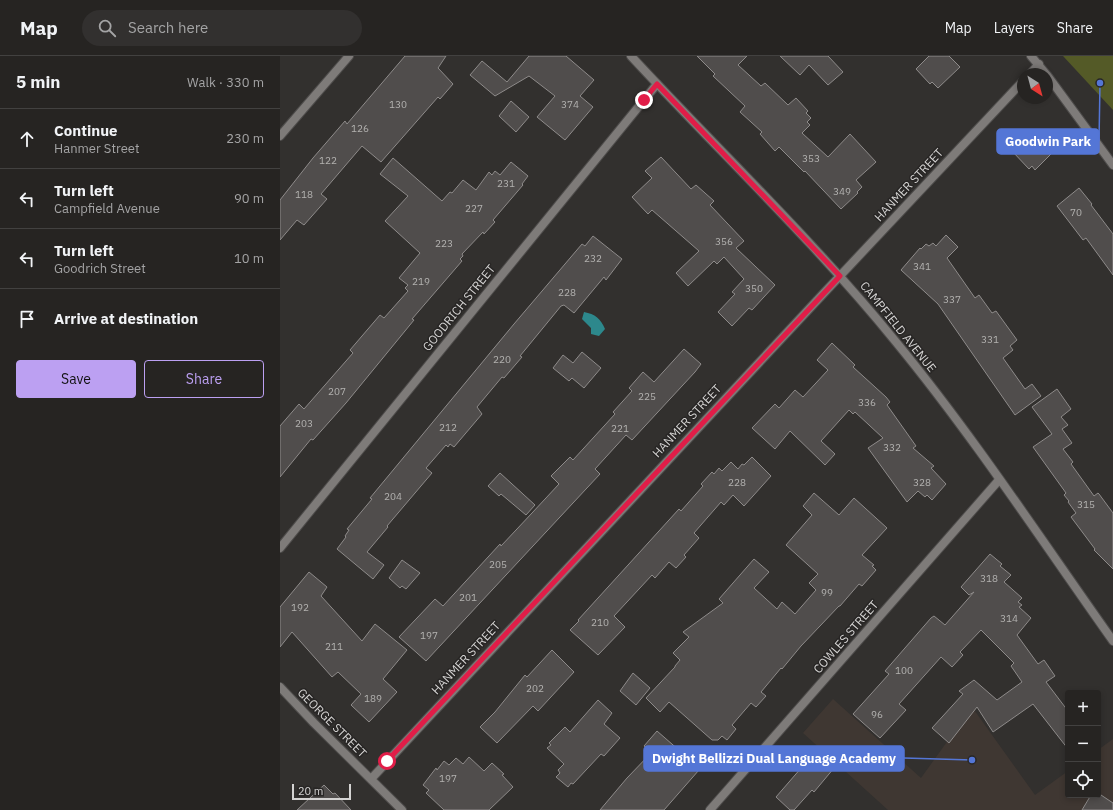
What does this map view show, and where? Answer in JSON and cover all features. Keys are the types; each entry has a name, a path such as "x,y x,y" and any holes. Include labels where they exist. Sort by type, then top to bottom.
{"street":[{"path":"280,136 349,56"},
{"name":"CAMPFIELD AVENUE","path":"631,56 840,276 896,342 947,407 1113,641"},
{"path":"1031,56 1042,68"},
{"path":"1035,68 1039,64"},
{"path":"1053,82 1113,165"},
{"name":"GOODRICH STREET","path":"280,548 657,84"},
{"name":"HANMER STREET","path":"371,779 1017,87"},
{"name":"COWLES STREET","path":"710,810 999,480"},
{"name":"GEORGE STREET","path":"280,687 314,723 402,810"}],"shaded area":[{"path":"833,699 921,778 972,707 1035,795 1065,773 1065,798 1101,798 1101,748 1113,739 1113,810 888,810 803,733"}],"green space":[{"path":"1063,56 1113,56 1113,110"}],"water":[{"path":"584,312 591,314 602,322 605,329 599,336 591,334 591,328 582,319"}],"building":[{"path":"405,56 446,56 438,68 453,84 440,99 438,97 381,162 362,146 321,194 327,199 304,225 297,220 280,240 280,200 313,158 345,121 347,124"},
{"path":"529,56 566,56 594,80 580,96 593,107 565,140 537,117 555,96 529,76 495,96 470,75 482,61 507,82"},
{"path":"697,56 747,56 738,65 761,86 765,83 788,105 796,98 808,111 806,113 811,118 807,122 810,125 802,133 828,157 850,134 876,162 856,180 862,187 857,192 858,193 841,209 805,171 804,172 779,147 775,151 760,134 762,132 740,112 745,106 713,76 715,74"},
{"path":"780,56 828,56 843,72 828,85 809,65 800,75"},
{"path":"929,56 949,56 960,67 938,88 932,82 930,84 916,69"},
{"path":"511,101 529,117 516,132 499,116"},
{"path":"1030,133 1051,154 1035,170 1032,166 1029,169 1012,151"},
{"path":"661,157 691,189 696,185 714,201 710,205 744,241 736,248 775,285 752,310 749,308 732,326 718,312 735,294 732,292 744,279 724,257 717,264 714,261 688,286 676,273 699,251 652,210 648,214 632,197 652,178 645,171"},
{"path":"393,158 442,201 450,192 452,193 463,180 476,190 489,172 492,175 495,171 500,175 511,162 528,176 522,184 523,185 493,220 495,222 462,254 463,256 460,259 462,261 412,319 414,320 346,403 313,440 311,439 280,477 280,426 299,404 304,409 353,353 350,350 380,315 384,318 408,291 405,288 408,285 399,278 420,253 385,221 408,196 380,174"},
{"path":"1079,188 1113,234 1113,275 1086,238 1083,240 1057,206"},
{"path":"946,235 958,247 947,258 975,298 979,295 992,313 996,311 1017,340 1010,346 1013,350 1003,358 1025,389 1032,384 1041,396 1015,415 938,304 901,270 920,248 921,249 926,244 929,246 933,243 936,246"},
{"path":"593,236 622,259 606,280 604,277 574,313 564,305 561,306 520,356 522,357 504,378 502,377 477,407 482,414 454,447 450,444 448,447 446,445 426,468 432,473 367,552 384,565 373,579 337,549 346,537 345,536 349,530 347,529 372,499 370,498 514,324 582,244 585,246"},
{"path":"832,343 855,365 853,367 886,397 890,402 887,405 916,446 913,448 934,466 931,468 946,484 932,500 927,495 925,497 918,491 907,502 868,448 883,438 855,412 853,414 849,410 821,441 835,454 825,465 790,431 775,449 752,428 775,404 779,408 795,390 803,397 828,370 817,360"},
{"path":"684,349 701,364 695,372 632,440 626,435 595,469 600,474 426,661 399,637 435,599 443,606 500,544 501,546 559,484 551,476 570,457 573,460 615,414 613,412 632,391 629,388 643,372 654,382"},
{"path":"582,352 601,368 584,388 572,378 569,381 553,368 563,355 573,363"},
{"path":"1057,389 1071,409 1061,417 1068,425 1062,429 1072,443 1063,449 1073,462 1071,464 1094,496 1098,493 1113,513 1113,569 1094,550 1095,549 1071,517 1076,513 1064,495 1066,493 1033,447 1052,434 1032,407"},
{"path":"752,457 771,476 744,506 733,495 724,505 721,502 694,533 699,538 684,555 686,557 676,568 669,562 655,578 652,575 614,616 625,627 598,655 570,630 679,509 681,511 703,486 701,484 712,472 714,474 719,468 722,471 731,462 738,469"},
{"path":"500,473 535,505 526,515 501,494 499,496 488,486"},
{"path":"814,493 839,515 854,498 887,528 862,555 874,565 872,566 876,570 862,586 859,584 801,646 782,669 781,668 761,692 766,696 756,707 751,703 732,725 736,729 727,740 722,736 718,740 712,740 669,702 660,712 646,698 680,660 673,653 689,637 683,632 723,603 719,599 754,559 769,572 754,588 777,609 782,602 795,614 816,590 809,583 818,574 786,545 812,515 803,506"},
{"path":"990,554 1002,564 1000,566 1011,575 1004,582 1022,598 1018,602 1022,605 1019,607 1031,618 1017,635 1038,664 1044,660 1055,676 1046,682 1065,707 1065,745 1033,704 993,732 977,707 949,743 932,728 963,694 959,691 974,680 997,700 1022,682 1011,666 1014,663 981,630 960,652 963,655 952,667 941,657 899,704 906,710 880,738 853,714 889,674 885,671 931,618 934,616 945,625 974,592 969,595 961,587"},
{"path":"402,560 420,573 406,589 402,586 400,588 389,578"},
{"path":"309,572 327,587 321,596 362,641 375,624 407,650 383,679 397,692 369,722 351,705 361,694 338,672 332,677 292,632 280,647 280,607"},
{"path":"552,650 574,672 538,711 533,706 497,743 480,727 495,712 525,675 527,677"},
{"path":"633,673 650,688 636,705 620,691"},
{"path":"598,700 612,713 604,724 620,738 604,756 601,754 573,784 571,783 568,787 556,777 560,773 558,770 564,764 547,748 551,745 549,743 565,727 570,732"},
{"path":"657,731 696,765 695,766 699,770 664,810 600,810 627,778 652,752 644,746"},
{"path":"815,752 834,768 814,792 812,790 794,810 790,810 776,797"},
{"path":"469,757 484,771 492,763 504,774 502,775 513,787 489,810 444,810 426,793 429,790 423,785 436,768 437,770 444,761 449,765 456,758 463,764"},
{"path":"324,785 333,794 335,793 351,810 297,810"},
{"path":"1101,795 1113,803 1113,810 1082,810 1089,798 1101,798"}],"place":[{"name":"Goodwin Park","path":"1100,83"},
{"name":"Dwight Bellizzi Dual Language Academy","path":"972,760"}],"route":[{"path":"387,761 840,276 657,84 644,100"}]}
